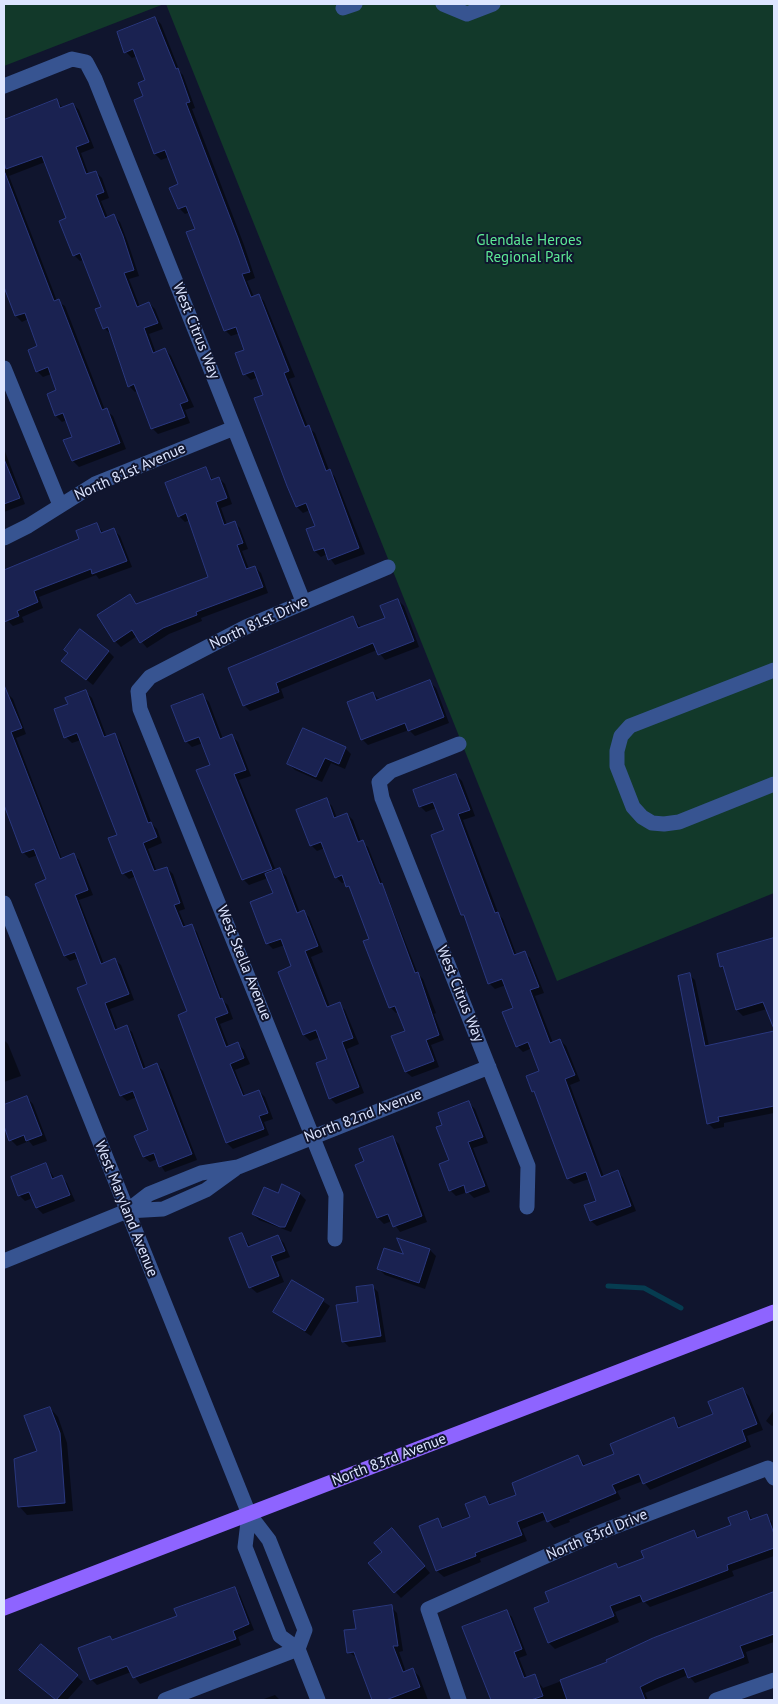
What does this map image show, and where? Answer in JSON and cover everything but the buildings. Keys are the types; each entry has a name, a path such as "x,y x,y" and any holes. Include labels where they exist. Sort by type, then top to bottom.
{"main road":[{"name":"North 83rd Avenue","path":"4,1608 774,1312"}],"street":[{"path":"443,4 467,14 493,4"},
{"name":"West Citrus Way","path":"4,86 72,59 86,62 95,79 304,601"},
{"path":"4,368 60,505"},
{"name":"North 81st Avenue","path":"4,538 28,526 95,484 234,428"},
{"name":"North 81st Drive","path":"138,691 150,677 246,627 388,567"},
{"path":"774,670 630,726 621,736 616,766 633,807 642,817 652,823 664,824 688,818 774,784"},
{"name":"West Stella Avenue","path":"138,691 140,709 336,1195 335,1238"},
{"name":"West Citrus Way","path":"459,744 391,771 379,782 382,798 528,1166 527,1207"},
{"name":"West Maryland Avenue","path":"4,903 249,1514 269,1540 305,1630 298,1649"},
{"name":"North 82nd Avenue","path":"4,1261 127,1211 150,1194 201,1173 238,1167 313,1135 489,1067"},
{"name":"North 83rd Drive","path":"460,1700 428,1609 598,1533 771,1473"},
{"name":"West Maryland Avenue","path":"249,1514 245,1547 280,1636 298,1649 318,1700"},
{"path":"165,1700 298,1649"},
{"path":"716,1700 774,1680"}],"green space":[{"path":"4,4 164,4 4,66"},
{"name":"Glendale Heroes Regional Park","path":"166,4 774,4 774,893 557,981"}],"waterway":[{"path":"608,1286 644,1288 681,1308"}]}
